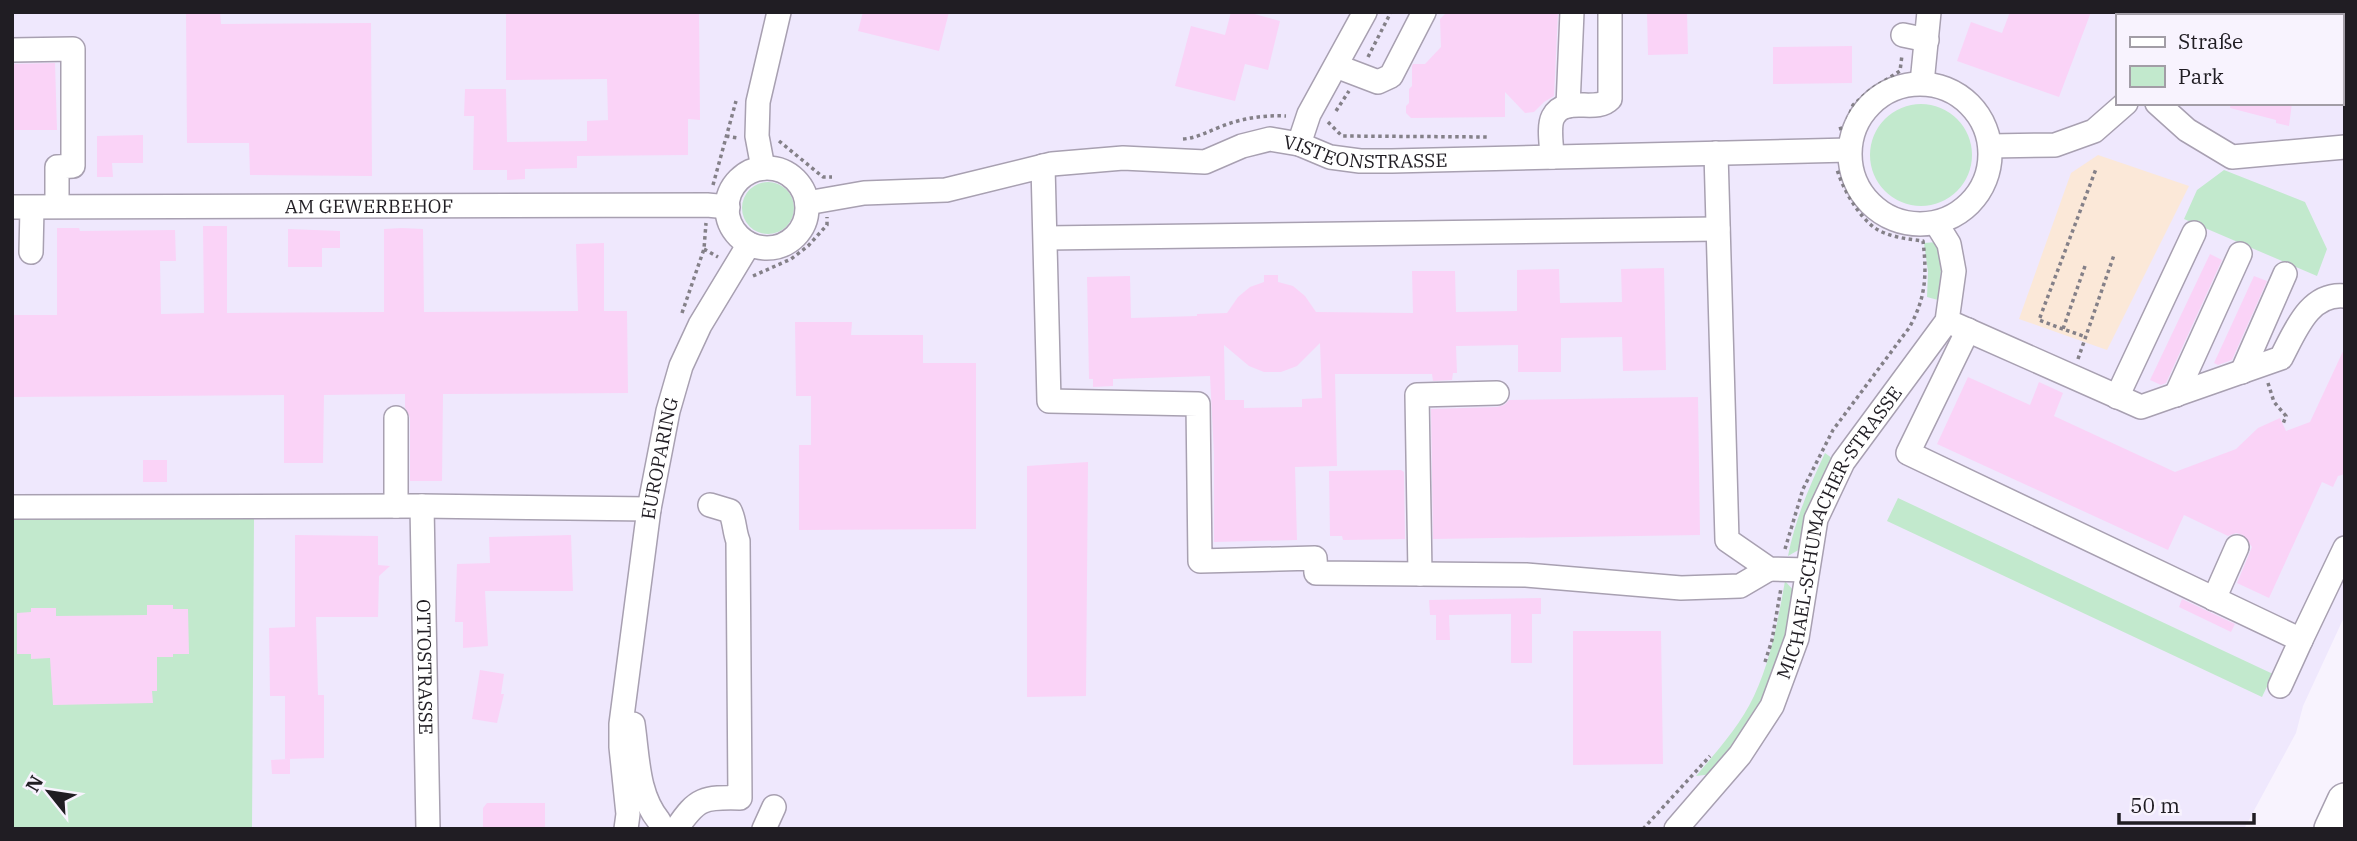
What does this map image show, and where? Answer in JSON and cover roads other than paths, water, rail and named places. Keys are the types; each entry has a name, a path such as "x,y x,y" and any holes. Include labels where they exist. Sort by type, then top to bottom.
{"highway":[{"path":"2332,829 2345,801"}],"street":[{"path":"762,168 757,136 759,93 779,12"},
{"path":"1336,66 1378,82 1391,76 1424,12"},
{"path":"1568,106 1572,12"},
{"path":"1552,158 1553,117 1568,106 1601,105 1610,99 1610,12"},
{"path":"1922,83 1929,12"},
{"path":"1300,144 1309,114 1336,66 1359,14"},
{"path":"1903,35 1927,40"},
{"path":"12,50 73,49 73,166 57,167 57,206"},
{"path":"1922,83 1942,86 1960,95 1975,109 1985,126 1990,146 1989,166 1983,186 1971,203 1929,232 1893,219 1874,208 1860,192 1842,150 1865,110 1880,95 1900,86 1922,83"},
{"path":"1990,146 2055,145 2094,131 2124,105"},
{"path":"2159,105 2187,130 2232,157 2345,148"},
{"name":"VISTEONSTRASSE","path":"819,193 946,190 1042,166 1123,158 1205,162 1242,146 1270,139 1300,144 1330,157 1360,161 1842,150"},
{"path":"1716,153 1727,540 1769,569"},
{"path":"1042,166 1049,401 1198,404 1200,561 1315,558 1316,573 1526,575 1681,588 1740,586 1769,569 1807,570"},
{"path":"762,168 778,169 792,176 802,188 819,193 797,235 783,245 766,248 749,244 733,229 717,206 730,194 738,181 762,168"},
{"name":"AM GEWERBEHOF","path":"22,207 717,206"},
{"path":"22,207 32,252"},
{"path":"1046,238 1718,229"},
{"name":"MICHAEL-SCHUMACHER-STRASSE","path":"1676,829 1740,755 1772,706 1797,638 1816,519 1843,462 1947,321 1954,271 1949,244 1929,232"},
{"path":"2117,397 2194,233"},
{"name":"EUROPARING","path":"671,826 642,823 628,829 621,724 633,623 649,509 668,411 681,366 700,325 749,244"},
{"path":"2176,395 2240,254"},
{"path":"2252,368 2285,274"},
{"path":"1947,321 2141,407 2281,358 2307,312 2324,298 2345,296"},
{"path":"1968,330 1908,453 2301,639"},
{"path":"1420,574 1417,395 1497,393"},
{"path":"396,418 396,506"},
{"path":"671,826 697,803 707,799 740,798 738,541 730,511 710,505"},
{"path":"12,507 422,506 649,509"},
{"name":"OTTOSTRASSE","path":"422,506 428,829"},
{"path":"2214,598 2237,547"},
{"path":"2280,686 2345,548"},
{"name":"EUROPARING","path":"627,690 642,789 648,804 671,826"},
{"path":"764,829 774,807 778,829"}]}
